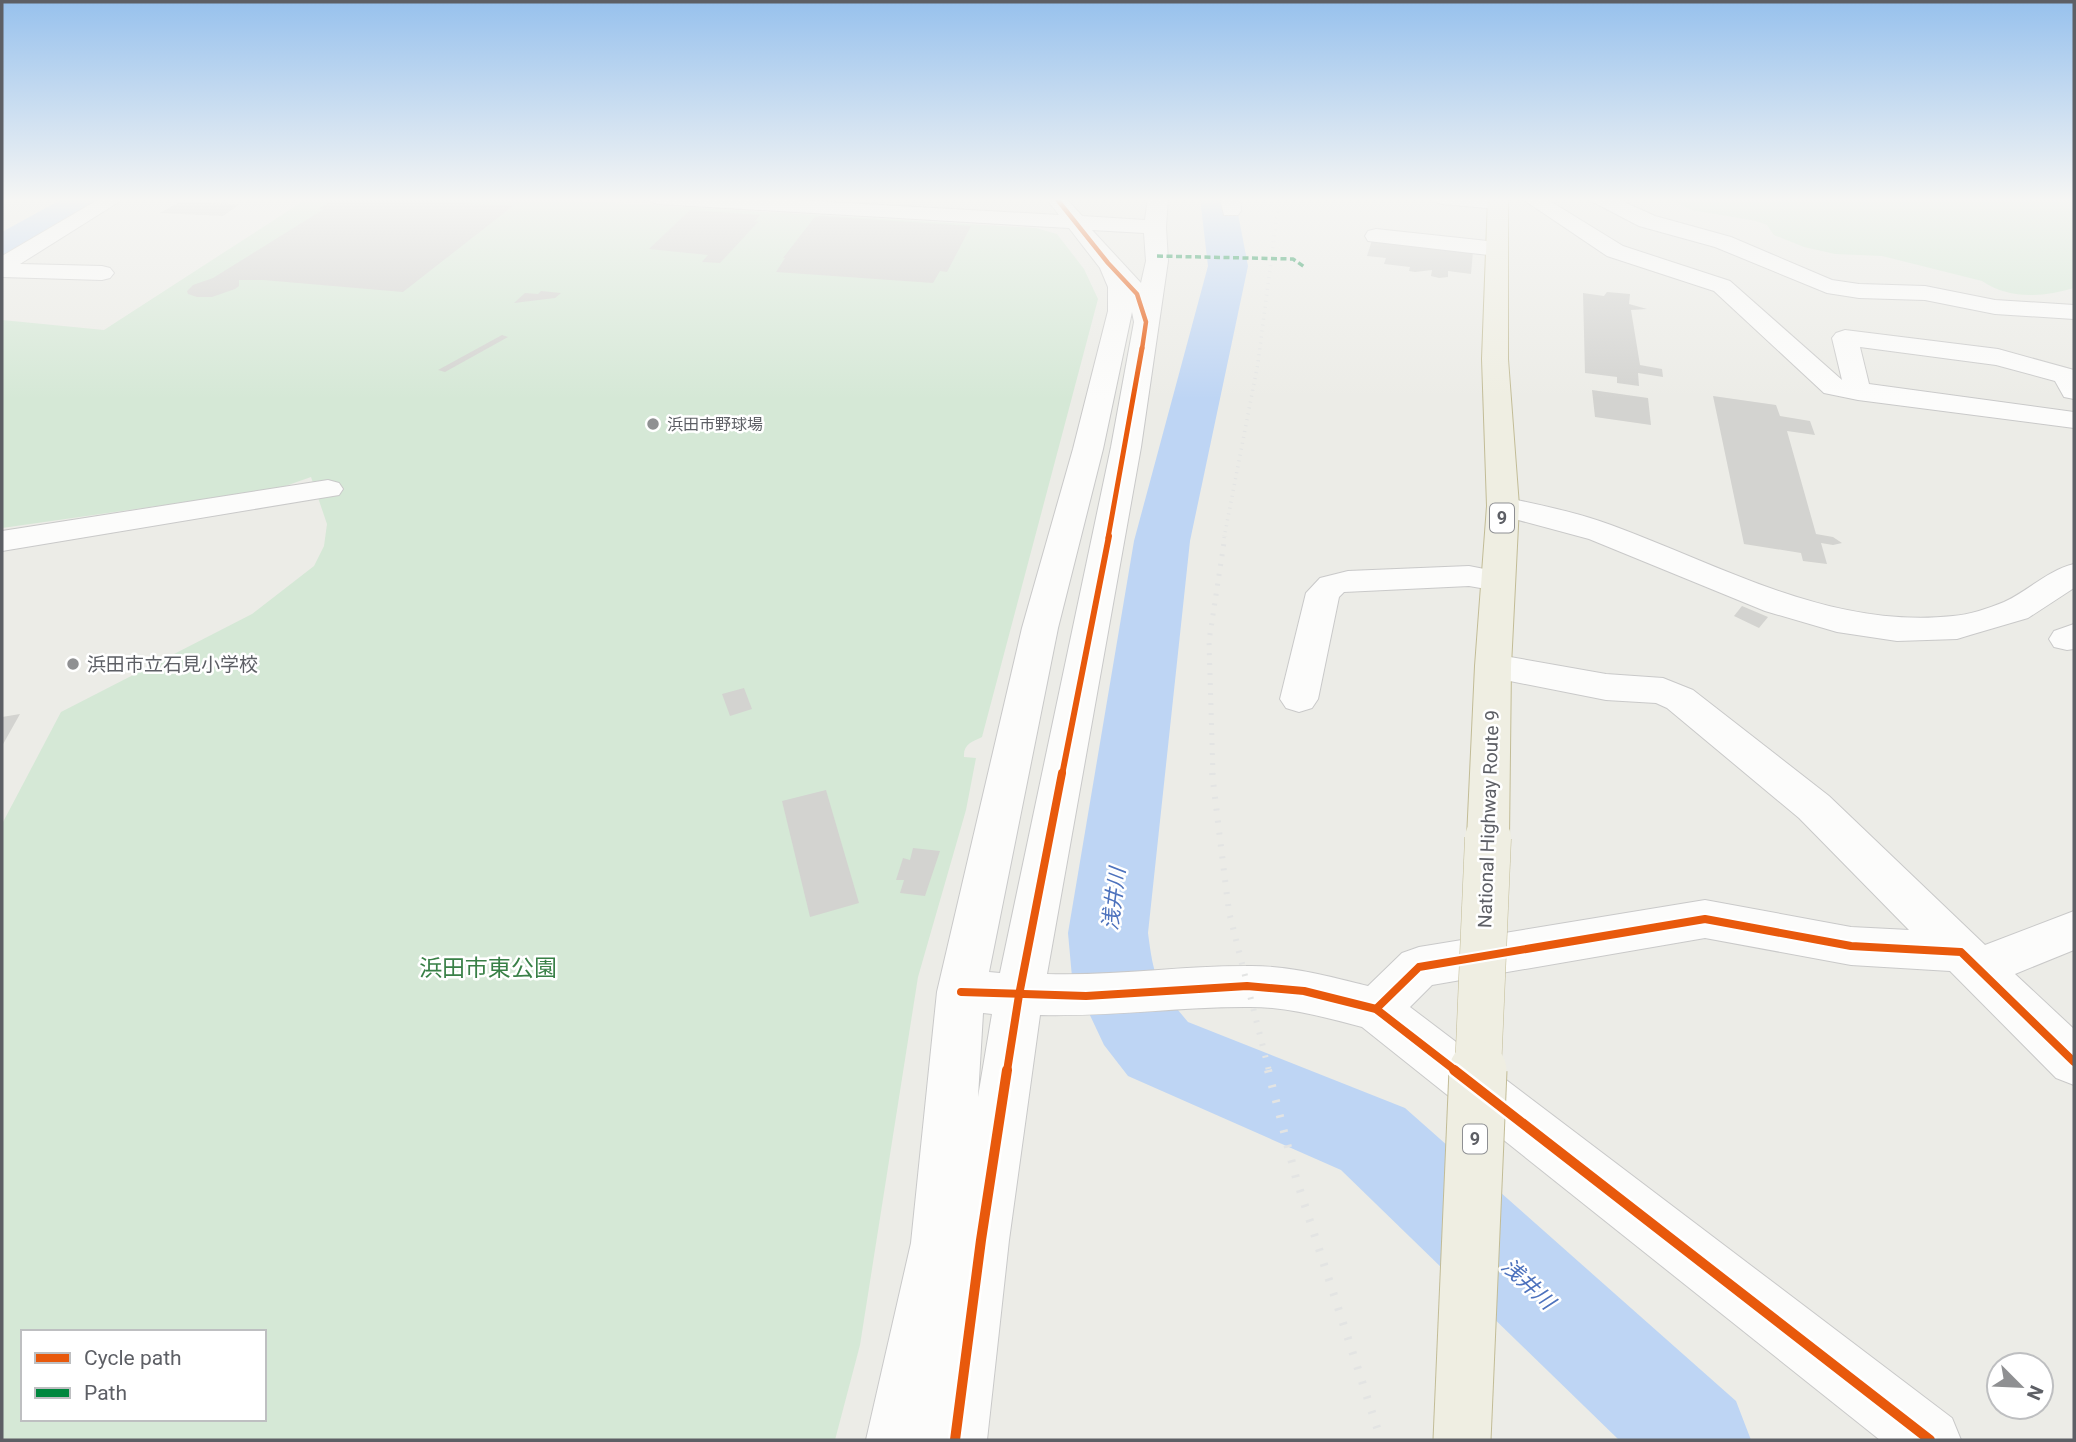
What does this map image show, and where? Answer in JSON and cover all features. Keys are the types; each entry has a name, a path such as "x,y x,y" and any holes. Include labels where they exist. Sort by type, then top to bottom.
{"highway":[{"name":"National Highway Route 9","path":"1462,1440 1489,838 1493,666 1503,506 1494,359 1497,265"}],"street":[{"path":"1110,265 1129,281 1137,293 1144,307 1146,322"},
{"path":"897,1440 939,1243 961,992 1040,628 1088,449 1120,311 1120,287 1110,265"},
{"path":"956,1440 981,1240 1019,995 1126,447 1156,265"},
{"path":"1659,265 1722,286 1834,387 2074,420"},
{"path":"1778,265 1827,286 1859,291 1926,293 1995,307 2074,312"},
{"path":"2,267 102,273"},
{"path":"1858,392 1845,338 1998,357 2066,376 2074,391"},
{"path":"2,541 328,489"},
{"path":"1503,506 1598,531 1730,587 1800,612 1882,629 1944,630 1992,621 2054,590 2074,573"},
{"path":"1299,699 1323,593 1327,588 1348,582 1442,577 1469,576 1498,581"},
{"path":"1493,666 1606,687 1663,691 1680,699 1814,807 2074,1062"},
{"path":"1376,1009 1419,967 1705,919 1851,946 1970,960 2074,930"},
{"path":"961,992 1086,996 1247,986 1304,991 1376,1009 1930,1440"}],"green space":[{"name":"浜田市東公園","path":"204,265 1081,265 1084,269 1098,299 982,737 969,744 964,753 964,757 976,758 966,810 918,977 860,1345 835,1440 2,1440 2,824 61,712 252,614 314,566 324,546 327,524 311,477 277,489 2,528 2,320 104,330"},
{"path":"1919,265 2074,265 2074,288 2039,295 2015,294 1982,281"}],"building":[{"path":"233,265 437,265 403,292 239,280 239,286 235,289 212,297 188,294 187,291 193,285 213,278"},
{"path":"780,265 950,265 947,272 940,271 933,283 776,272"},
{"path":"1395,265 1472,265 1471,274 1448,271 1448,277 1439,278 1431,276 1432,270 1415,272 1409,271 1410,267"},
{"path":"541,291 561,293 555,298 514,303 525,293 538,294"},
{"path":"1607,292 1630,294 1629,304 1647,309 1631,310 1640,365 1662,369 1663,377 1638,373 1639,386 1617,383 1617,377 1585,373 1583,293 1604,296"},
{"path":"502,335 508,337 445,372 438,370"},
{"path":"1592,390 1648,398 1651,425 1595,417"},
{"path":"1713,396 1776,405 1780,416 1810,421 1815,435 1787,431 1816,534 1833,537 1842,543 1821,543 1827,564 1803,561 1801,553 1744,544"},
{"path":"1742,606 1768,617 1759,628 1734,616"},
{"path":"744,688 752,709 730,716 722,694"},
{"path":"20,714 2,746 2,717"},
{"path":"826,790 859,903 810,917 782,801"},
{"path":"913,848 940,851 925,896 900,893 904,880 896,880 903,858 910,860"}],"waterway":[{"name":"浅井川","path":"1228,265 1162,541 1108,933 1113,977 1134,1019 1158,1049 1373,1139 1697,1440"}],"railway":[{"path":"1224,538 1258,363 1270,265"},
{"path":"1213,775 1209,641 1225,536"},
{"path":"1212,773 1229,912 1269,1071"},
{"path":"1268,1070 1296,1178 1381,1440"}],"marked path":[{"path":"1302,265 1306,268"}],"cycle path":[{"path":"955,1440 981,1240 1019,995 1126,447 1146,322 1137,294 1110,265"},
{"path":"1376,1009 1419,967 1705,919 1851,946 1961,952 2074,1062"},
{"path":"961,992 1086,996 1247,986 1304,991 1376,1009 1930,1440"}],"place":[{"name":"浜田市野球場","path":"653,424"},
{"name":"浜田市立石見小学校","path":"73,664"}]}
